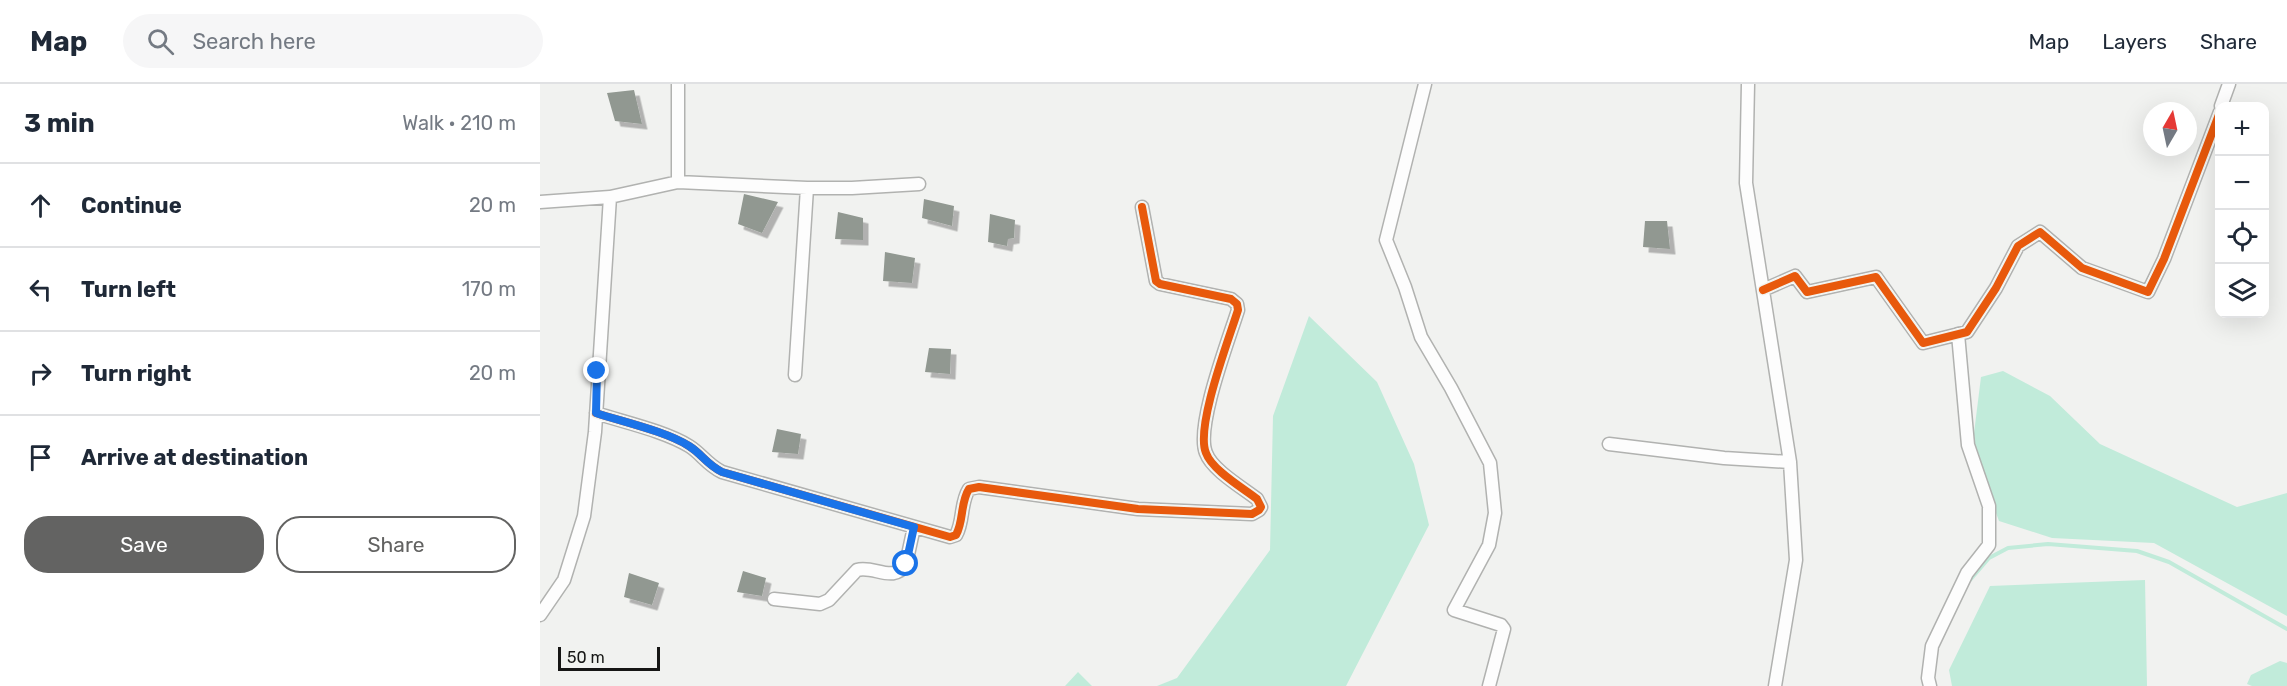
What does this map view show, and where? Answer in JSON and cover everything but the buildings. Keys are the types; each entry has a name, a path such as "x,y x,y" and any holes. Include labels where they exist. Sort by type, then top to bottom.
{"street":[{"path":"678,84 678,182"},
{"path":"1425,84 1386,240 1405,287 1421,337 1451,388 1490,463 1495,513 1489,545 1454,610 1501,625 1504,629 1489,686"},
{"path":"1748,84 1746,183 1790,462 1796,560 1775,686"},
{"path":"2222,102 2229,84"},
{"path":"1763,290 1795,276 1807,292 1876,277 1923,343 1967,332 1996,288 2018,246 2040,232 2082,268 2148,291 2164,259 2215,125"},
{"path":"540,202 610,197 678,182 807,188 919,184"},
{"path":"795,375 807,188"},
{"path":"540,615 564,580 584,516 596,413 610,197"},
{"path":"596,413 678,440 691,447 709,465 722,472 950,537 956,536 959,529 969,489 978,487 1138,509 1243,514 1259,510 1261,507 1257,499 1212,464 1203,442 1209,401 1238,310 1237,304 1231,299 1160,284 1156,281 1142,207"},
{"path":"1930,686 1928,678 1932,646 1967,573 1989,545 1989,507 1968,445 1958,334"},
{"path":"1609,444 1724,459 1790,462"},
{"path":"774,599 820,604 829,600 857,570 863,568 891,574 897,573 906,564 914,527"}],"shaded area":[{"path":"1309,316 1377,382 1414,464 1429,525 1346,686 1157,686 1177,678 1270,550 1273,416"},
{"path":"2003,371 2050,396 2100,444 2237,507 2287,493 2287,616 2154,543 2052,538 1999,521 1972,449 1981,377"},
{"path":"2145,580 2147,686 1952,686 1949,670 1990,586"},
{"path":"2280,661 2287,663 2287,686 2247,684 2251,675"},
{"path":"1078,672 1092,686 1065,686"}],"waterway":[{"path":"1970,580 1989,558 2008,548 2048,544 2137,551 2169,562 2287,629"}],"cycle path":[{"path":"1763,290 1795,276 1807,292 1876,277 1923,343 1967,332 1996,288 2018,246 2040,232 2082,268 2148,292 2164,259 2215,125"},
{"path":"596,413 656,431 679,441 722,472 950,537 956,535 958,530 966,494 969,489 979,487 1138,509 1252,514 1261,507 1257,499 1215,466 1206,453 1204,441 1209,404 1238,310 1237,304 1231,299 1160,284 1156,281 1142,207"}],"route":[{"path":"597,371 596,413 678,440 691,447 709,465 722,472 914,527 906,564"}]}
